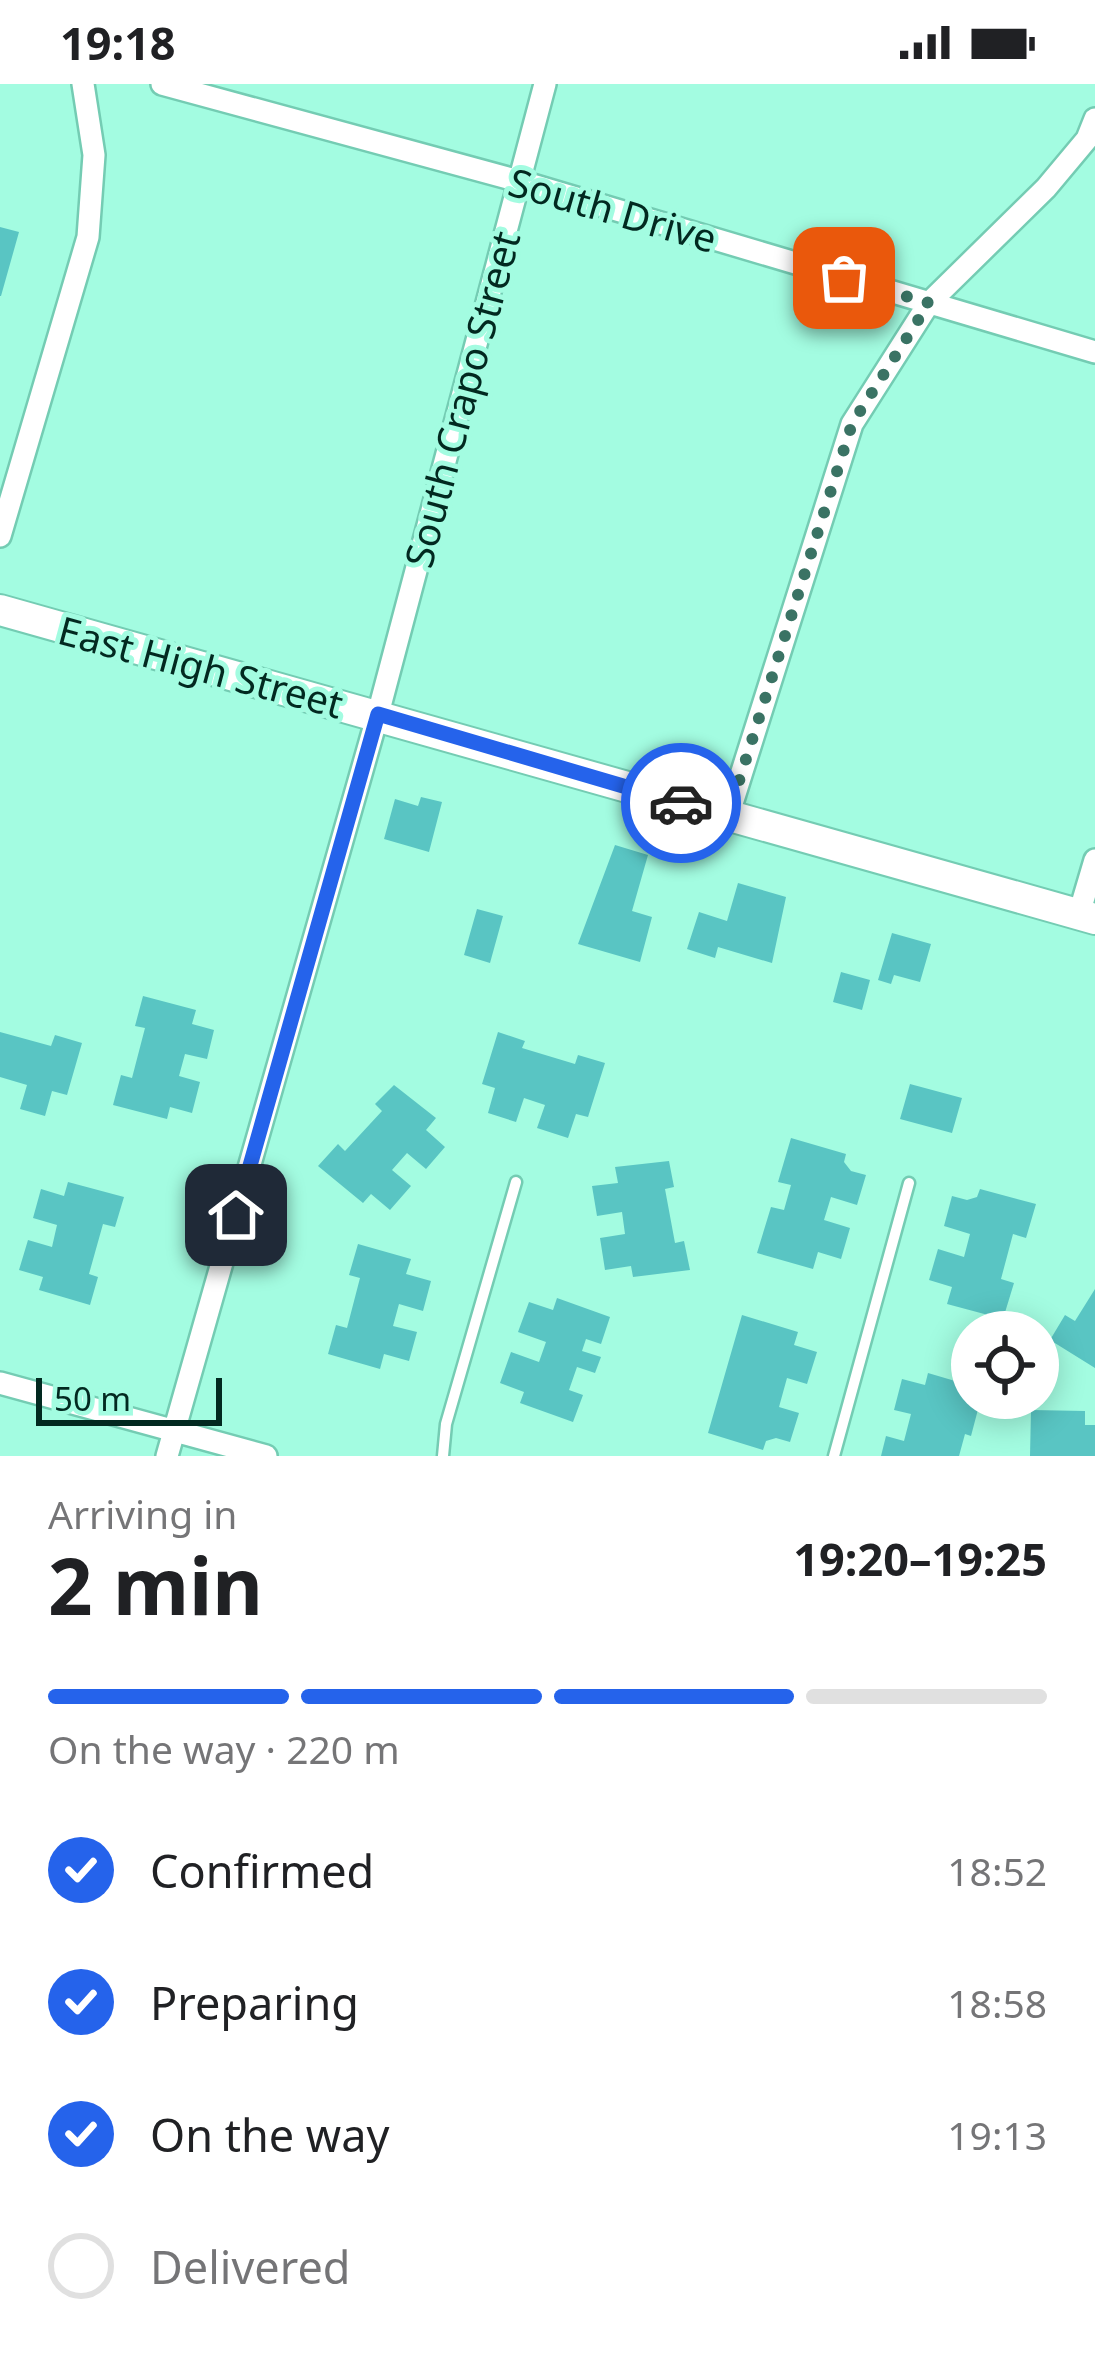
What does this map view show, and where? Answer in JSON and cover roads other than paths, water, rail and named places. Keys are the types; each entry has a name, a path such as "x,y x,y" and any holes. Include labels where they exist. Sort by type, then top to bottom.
{"street":[{"path":"0,536 88,237 94,155 82,84"},
{"name":"South Drive","path":"163,84 519,181 1095,352"},
{"name":"South Crapo Street","path":"167,1456 378,714 545,84"},
{"path":"728,816 852,424 929,303 1046,188 1087,139 1095,119"},
{"name":"East High Street","path":"0,610 1087,916"},
{"path":"1087,916 1095,860"},
{"path":"0,1383 266,1456"}],"lane":[{"path":"443,1456 446,1424 516,1182"},
{"path":"834,1456 909,1183"}]}
